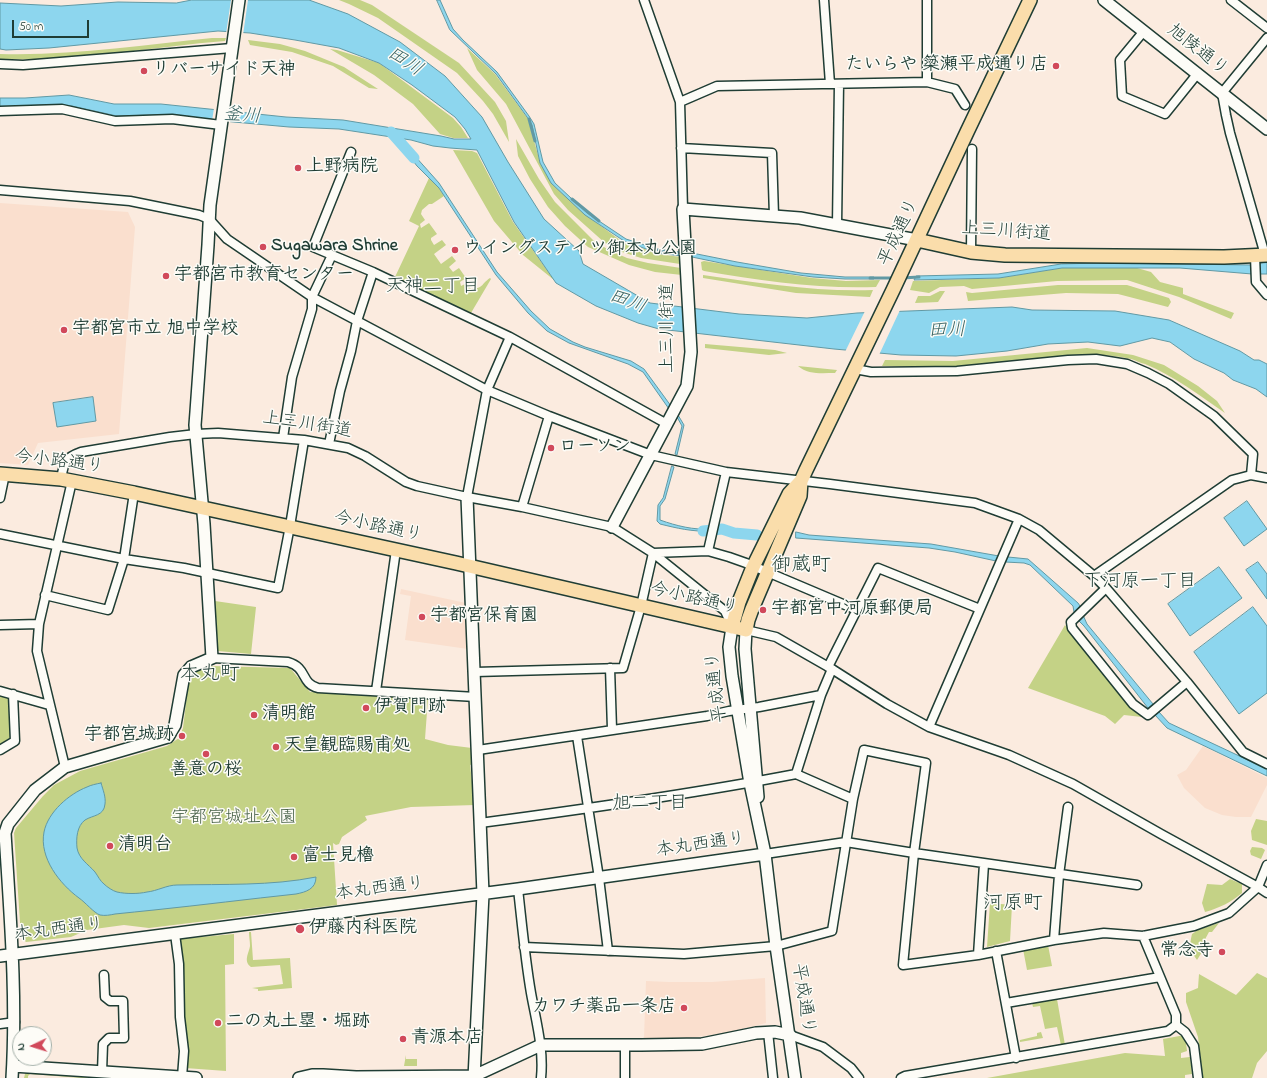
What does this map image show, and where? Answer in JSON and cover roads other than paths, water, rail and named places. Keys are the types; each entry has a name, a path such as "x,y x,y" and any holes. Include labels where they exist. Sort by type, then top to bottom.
{"main road":[{"name":"平成通り","path":"732,627 739,602 753,567 789,494 801,481 1030,0"},
{"name":"上三川街道","path":"917,240 971,252 1005,255 1260,258"},
{"name":"今小路通り","path":"3,474 66,480 134,492 746,630"},
{"name":"平成通り","path":"746,630 752,609 800,496 801,481"}],"street":[{"path":"212,658 196,434 196,412 210,205 239,0"},
{"path":"644,0 680,102 680,148 683,209"},
{"path":"824,0 835,84 837,225"},
{"path":"927,0 927,82"},
{"name":"旭陵通り","path":"1104,0 1267,129"},
{"path":"1231,0 1267,28"},
{"path":"1144,31 1120,60 1122,96 1165,114 1198,73"},
{"path":"1267,38 1222,92 1230,133 1260,258 1255,276 1256,282 1267,296"},
{"path":"0,64 23,65 232,45"},
{"path":"680,102 717,86 927,82 955,89 966,105"},
{"path":"0,111 62,109 115,121 172,119 221,124"},
{"path":"680,148 772,153 774,216"},
{"path":"971,252 972,149"},
{"path":"350,152 313,247 373,272 510,337 667,424"},
{"path":"0,190 130,201 199,215 209,219 227,239 312,297 487,390 549,416 651,455 726,472 975,503 1019,519 1039,530 1094,576 1187,682 1242,752 1267,764"},
{"name":"上三川街道","path":"65,767 37,652 39,624 56,546 66,480 64,465 70,456 81,452 196,434 233,433 304,440 357,451 406,482 417,486 612,527 687,386 691,347 683,209 800,218 917,240"},
{"path":"283,438 292,377 312,309 312,297 332,255"},
{"path":"329,444 340,391 352,351 357,321 373,272"},
{"path":"474,1077 483,894 468,497 487,390 510,337"},
{"path":"855,369 871,372 957,370 1068,360 1096,359 1126,364 1169,384 1214,416 1253,454 1251,475"},
{"path":"522,507 549,416"},
{"path":"0,534 124,559 184,568 278,588 304,440"},
{"path":"708,551 726,472"},
{"path":"0,498 3,474"},
{"path":"1094,576 1232,480 1251,475 1267,478"},
{"path":"46,595 108,610 124,559 134,492"},
{"path":"929,727 1019,519"},
{"path":"612,527 653,552 725,611 732,627"},
{"path":"376,691 396,550"},
{"path":"653,552 708,551 729,557 767,572 857,610"},
{"path":"475,672 623,668 641,606 653,552"},
{"path":"796,774 830,668 878,568 980,609"},
{"path":"1106,588 1071,622 1072,628 1133,704 1148,715 1187,682"},
{"path":"0,625 39,624"},
{"name":"平成通り","path":"732,627 729,646 738,710 753,782 765,854 776,946 795,1078"},
{"path":"746,630 776,637 929,727 1009,755 1073,784 1258,887 1267,894"},
{"name":"平成通り","path":"746,630 745,649 750,708 753,782"},
{"path":"15,1026 12,954 4,890 2,833 35,790 65,767 168,737 175,725 184,676 191,667 212,658 288,662 295,664 300,668 307,682 311,686 318,688 476,697"},
{"path":"610,668 612,729"},
{"path":"0,691 49,705"},
{"path":"0,750 15,741 13,694"},
{"path":"478,750 707,716 821,695"},
{"path":"577,736 599,878 608,951"},
{"path":"524,947 684,954 776,946 832,932 853,798 864,750 926,763 914,853 903,964 978,954 1054,940 1104,933 1143,936 1194,926 1229,913 1258,887 1267,865"},
{"path":"480,823 588,809 796,774 853,798"},
{"path":"1054,940 1059,874 1068,807"},
{"path":"765,854 846,842 984,864 1137,885"},
{"name":"本丸西通り","path":"0,956 483,894 765,854"},
{"path":"978,954 984,864"},
{"path":"518,889 524,947 542,1052 541,1078"},
{"path":"175,934 179,964 180,1017 184,1050 182,1077"},
{"path":"1143,936 1176,1015 1176,1025"},
{"path":"996,951 1016,1058"},
{"path":"102,1072 103,1044 109,1038 124,1038 123,1001 110,1001 105,997 104,975"},
{"path":"1006,1003 1160,977"},
{"path":"0,1024 15,1022"},
{"path":"901,1078 905,1076 1168,1031 1176,1025"},
{"path":"1176,1025 1185,1032 1194,1046 1198,1078"},
{"path":"768,1032 773,1078"},
{"path":"299,1078 312,1075 339,1077 474,1077 541,1045 702,1044 756,1033 775,1032 790,1035 823,1047 851,1068 859,1078"},
{"path":"625,1045 625,1078"},
{"path":"12,1078 13,1066 196,1078"}],"water":[{"path":"192,0 309,0 348,14 400,42 445,76 482,117 544,219 579,251 583,264 650,303 739,314 807,318 857,313 1012,307 1032,310 1115,311 1169,320 1240,351 1254,360 1259,360 1267,364 1267,397 1256,389 1233,380 1224,373 1194,359 1170,342 1152,338 1120,346 1088,342 1048,344 1007,351 956,356 901,355 659,329 638,323 596,306 556,283 514,222 477,150 433,146 411,140 339,129 289,127 156,115 117,116 72,106 43,105 0,107 0,98 69,95 114,104 161,104 286,117 343,120 454,139 471,139 455,117 412,85 379,63 339,48 250,33 218,31 49,48 0,49 0,3 61,6 118,2 176,3"},
{"path":"437,0 440,0 453,29 497,72 529,116 534,124 543,162 555,183 587,213 626,239 651,247 658,251 692,253 801,273 845,277 874,277 874,279 813,277 735,266 692,257 655,253 624,241 585,215 551,183 540,163 532,125 496,74 450,30"},
{"path":"406,146 439,183 497,272 531,311 550,329 573,342 631,361 644,369 671,406 669,409 643,372 628,364 569,343 547,331 528,313 496,275 439,188 417,166 403,148"},
{"path":"1267,262 1267,274 1260,274 1259,264"},
{"path":"1101,263 1252,265 1252,274 1180,268 1062,268 999,278 914,280 916,276 998,274 1061,264"},
{"path":"93,397 96,421 57,427 53,403"},
{"path":"678,415 684,425 677,455 675,454 682,426 677,417"},
{"path":"672,466 674,467 665,499 660,506 660,520 685,527 711,529 710,531 697,531 678,528 660,524 657,521 658,505 663,498"},
{"path":"1247,501 1267,529 1244,546 1224,518"},
{"path":"720,527 744,533 756,533 755,537 734,535 720,530"},
{"path":"796,532 809,535 931,544 999,556 996,561 929,548 796,538"},
{"path":"1008,557 1028,559 1080,606 1074,612 1073,606 1030,565 1024,563 1005,562"},
{"path":"1258,562 1267,574 1267,599 1246,570"},
{"path":"1219,567 1242,598 1190,636 1168,604"},
{"path":"1253,607 1267,626 1267,693 1239,714 1194,652"},
{"path":"1083,615 1087,624 1153,704 1148,708 1078,620"},
{"path":"1159,712 1169,723 1267,769 1267,776 1167,728 1155,715"},
{"path":"101,783 105,799 103,811 82,823 77,836 77,848 82,858 101,881 114,891 136,893 151,891 173,885 265,883 316,877 316,881 307,891 296,894 100,915 81,900 58,878 48,861 43,842 46,825 60,805 80,790"}],"waterway":[{"path":"529,119 535,141"},
{"path":"391,132 414,158"},
{"path":"572,199 599,221"},
{"path":"651,249 679,253"},
{"path":"902,278 919,277"},
{"path":"870,278 895,278"},
{"path":"703,531 722,529 734,533 757,535"}],"place":[{"name":"たいらや 簗瀬平成通り店","path":"1056,66"},
{"name":"リバーサイド天神","path":"144,71"},
{"name":"上野病院","path":"298,168"},
{"name":"Sugawara Shrine","path":"263,247"},
{"name":"ウイングステイツ御本丸公園","path":"455,250"},
{"name":"宇都宮市教育センター","path":"166,276"},
{"name":"宇都宮市立 旭中学校","path":"64,330"},
{"name":"ローソン","path":"551,448"},
{"name":"宇都宮中河原郵便局","path":"763,610"},
{"name":"宇都宮保育園","path":"422,617"},
{"name":"伊賀門跡","path":"366,708"},
{"name":"清明館","path":"254,715"},
{"name":"宇都宮城跡","path":"182,736"},
{"name":"天皇観臨賜甫処","path":"276,747"},
{"name":"善意の桜","path":"206,754"},
{"name":"清明台","path":"110,846"},
{"name":"富士見櫓","path":"294,857"},
{"name":"伊藤内科医院","path":"300,929"},
{"name":"常念寺","path":"1222,952"},
{"name":"カワチ薬品一条店","path":"684,1008"},
{"name":"二の丸土塁・堀跡","path":"218,1023"},
{"name":"青源本店","path":"403,1039"}],"district":[{"name":"天神二丁目","path":"433,288"},
{"name":"御蔵町","path":"801,567"},
{"name":"下河原一丁目","path":"1140,583"},
{"name":"本丸町","path":"210,676"},
{"name":"旭二丁目","path":"650,805"},
{"name":"河原町","path":"1013,905"}],"water label":[{"name":"田川","path":"404,63"},
{"name":"釜川","path":"242,117"},
{"name":"田川","path":"627,303"},
{"name":"田川","path":"947,332"}],"park label":[{"name":"宇都宮城址公園","path":"234,819"}]}
